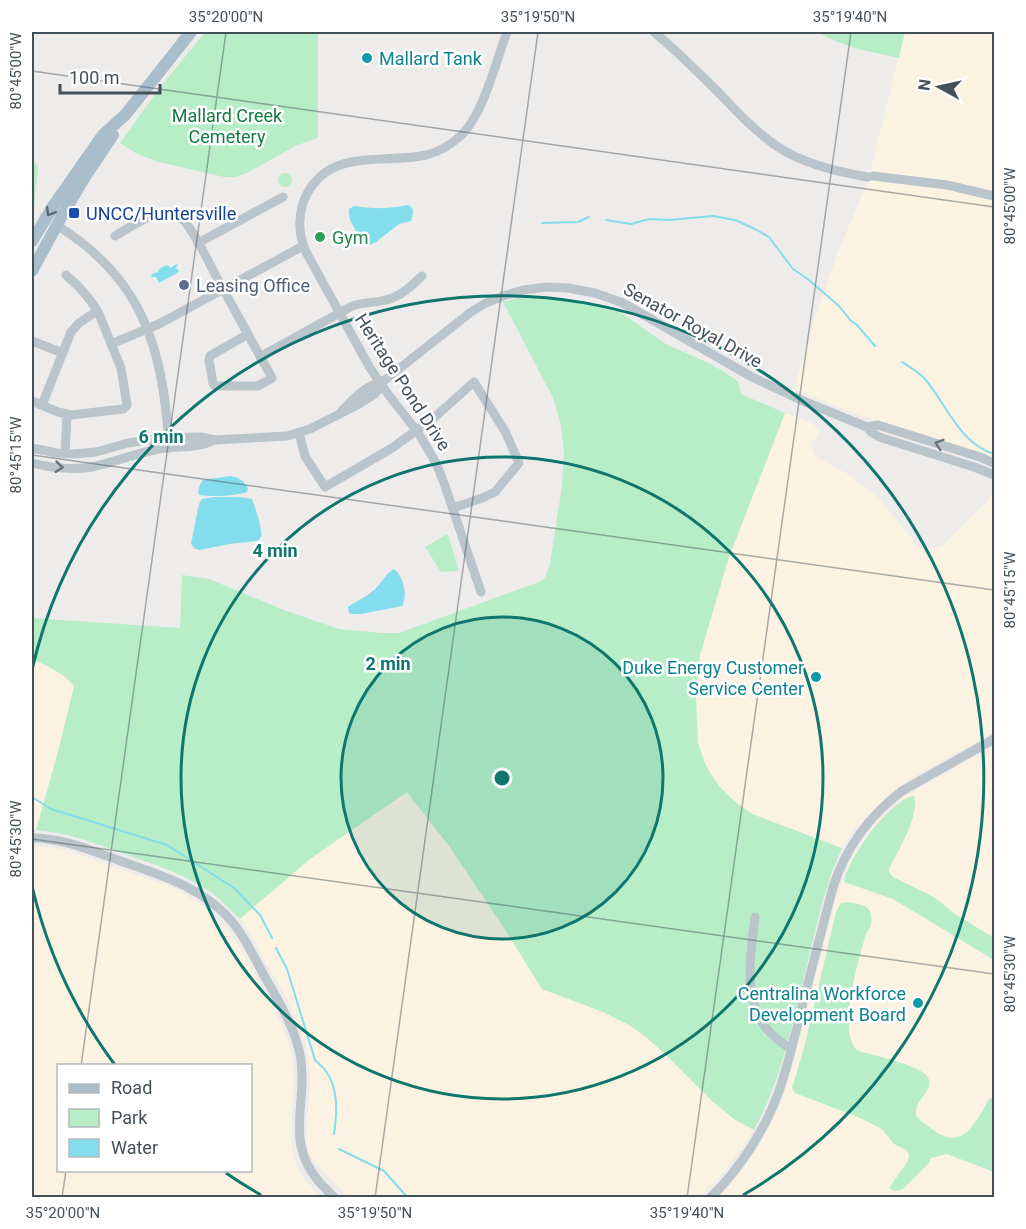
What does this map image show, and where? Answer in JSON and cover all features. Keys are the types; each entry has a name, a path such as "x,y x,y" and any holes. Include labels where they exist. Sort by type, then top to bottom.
{"main road":[{"path":"32,271 56,225 126,114 191,32"},
{"path":"32,241 103,135 126,114"}],"street":[{"name":"Heritage Pond Drive","path":"481,591 436,463 416,430 370,368 303,246 300,231 306,195 327,172 352,161 428,154 450,145 467,130 478,111 507,32"},
{"path":"654,32 750,124 777,146 797,158 871,176 947,185 994,196"},
{"path":"198,243 283,197"},
{"path":"115,236 159,214 166,213 183,220 198,243 248,334 260,357 272,378 255,386 216,387 208,360 210,356 248,334"},
{"path":"56,225 88,248 113,272 132,299 148,329 160,372 169,443"},
{"path":"111,344 159,324 303,246"},
{"path":"32,401 67,415 126,407 121,368 97,311 78,285 66,275"},
{"path":"260,357 358,304 394,298 422,276"},
{"name":"Senator Royal Drive","path":"169,443 201,437 214,440 279,437 320,425 339,414 369,387 381,383 478,308 495,299 517,292 547,287 595,293 623,303 741,371 867,428 879,437 994,475"},
{"path":"42,405 73,329 97,311"},
{"path":"32,340 63,353"},
{"path":"299,433 305,456 325,487 392,448 442,412 474,382 496,417 519,464 498,490 453,508"},
{"path":"65,454 67,415"},
{"name":"Senator Royal Drive","path":"867,428 878,425 994,463"},
{"path":"32,448 65,454 85,453 136,442 169,443"},
{"path":"32,463 67,468 86,467 150,451 169,443"},
{"path":"710,1197 745,1156 763,1127 779,1090 833,887 842,862 856,838 882,807 902,791 994,739"},
{"path":"32,838 78,846 168,878 201,895 233,923 245,940 293,1030 302,1074 300,1147 309,1170 333,1197"},
{"path":"755,917 750,975 755,1006 766,1028 791,1049"}],"shaded area":[{"path":"905,32 994,32 994,460 850,412 794,389 818,308 840,247 868,181"},
{"path":"785,413 812,423 820,431 811,445 815,456 846,473 876,495 918,549 941,547 988,500 994,489 994,732 892,791 858,825 842,848 752,814 734,801 719,786 706,766 698,743 696,697 700,656 729,557"},
{"path":"32,659 68,678 74,686 36,830 32,830"},
{"path":"994,746 994,1197 718,1198 758,1147 782,1100 835,901 853,854 874,824 905,796"},
{"path":"407,792 449,846 542,989 603,1012 629,1025 667,1056 713,1102 734,1119 754,1130 725,1171 701,1197 348,1197 314,1162 306,1139 310,1081 305,1042 290,1005 240,919 309,859"},
{"path":"32,846 72,852 174,888 201,904 226,927 275,1011 288,1040 294,1074 292,1148 301,1175 321,1197 32,1197"}],"green space":[{"name":"Mallard Creek Cemetery","path":"205,32 318,32 318,138 295,146 236,177 224,177 159,162 137,154 120,143 158,90"},
{"path":"816,32 905,32 899,58 858,49"},
{"path":"32,157 38,166 34,208 32,207"},
{"path":"285,173 290,175 292,180 290,185 285,187 280,185 278,180 280,175"},
{"path":"538,296 598,304 623,314 666,344 713,365 738,381 741,394 785,413 729,557 700,655 696,697 698,743 706,766 719,786 752,814 842,848 823,902 783,1060 754,1130 734,1119 713,1102 667,1056 629,1025 603,1012 542,989 449,846 407,792 310,859 240,919 211,892 177,874 81,839 36,830 74,686 60,673 32,659 32,618 180,628 182,575 209,579 284,610 339,629 399,633 545,578 550,564 562,486 564,451 561,425 553,398 503,302"},
{"path":"447,534 459,571 441,572 425,547"},
{"path":"914,796 914,813 911,823 889,872 893,877 934,897 955,914 994,938 994,960 893,899 844,882 853,859 882,818 904,800"},
{"path":"847,902 868,909 871,918 851,995 849,1029 852,1042 858,1051 905,1064 927,1076 929,1086 918,1104 916,1114 922,1122 943,1136 952,1138 967,1132 989,1099 994,1097 994,1172 947,1154 931,1158 928,1164 902,1190 895,1191 889,1188 908,1161 909,1155 906,1150 894,1144 882,1129 858,1117 795,1093 792,1088 805,1044 836,912 841,903"}],"water":[{"path":"408,205 413,209 411,221 399,224 370,245 355,229 349,214 349,209 354,206 381,208"},
{"path":"177,264 179,272 159,283 156,277 151,277 162,267 168,265 170,268"},
{"path":"230,476 242,481 248,488 247,492 223,496 199,495 199,488 203,480"},
{"path":"214,497 252,499 260,524 261,537 257,541 195,549 191,544 199,504 202,499"},
{"path":"394,569 404,587 405,597 402,606 361,614 349,613 348,607 374,590"}],"waterway":[{"path":"606,220 631,224 649,219 669,220 713,216 735,220 755,229 769,237 793,269 839,306 875,346"},
{"path":"542,223 578,222 589,217"},
{"path":"902,362 925,379 963,432 982,449 994,454"},
{"path":"32,797 51,809 167,845 234,888 260,915 272,938"},
{"path":"276,948 287,969 315,1060 325,1070 333,1085 336,1109 334,1134"},
{"path":"339,1149 384,1171 408,1198"}],"place":[{"name":"Mallard Tank","path":"367,58"},
{"name":"UNCC/Huntersville","path":"74,213"},
{"name":"Gym","path":"320,237"},
{"name":"Leasing Office","path":"184,285"},
{"name":"Duke Energy Customer Service Center","path":"816,677"},
{"name":"Centralina Workforce Development Board","path":"918,1003"}]}
